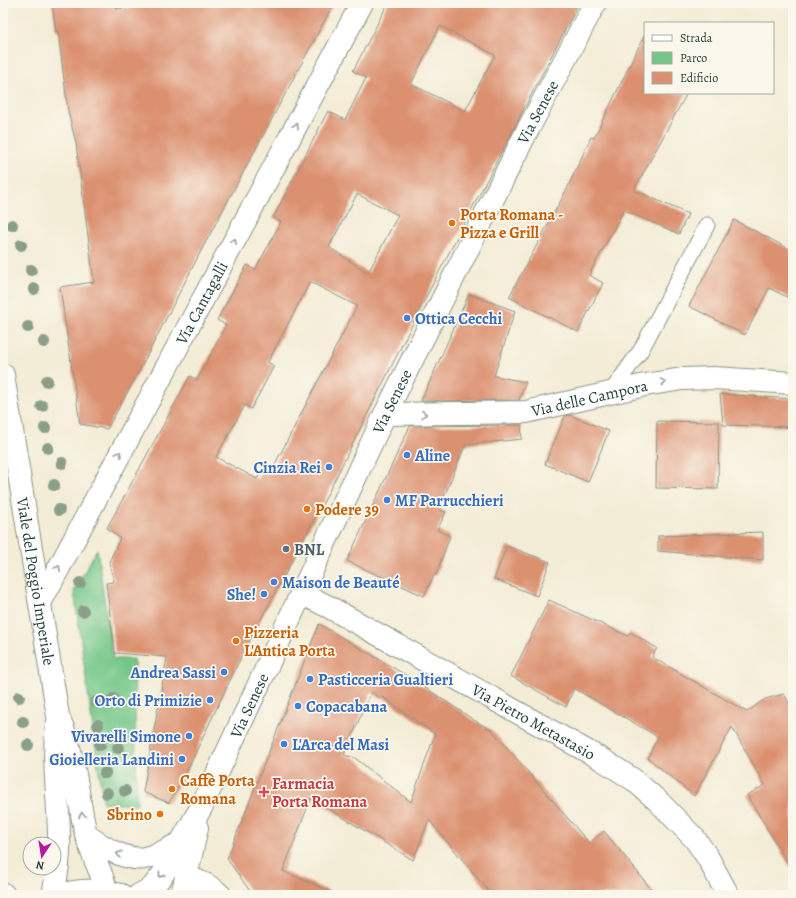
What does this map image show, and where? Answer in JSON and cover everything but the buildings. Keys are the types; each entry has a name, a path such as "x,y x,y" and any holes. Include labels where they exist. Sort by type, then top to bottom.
{"main road":[{"name":"Via Cantagalli","path":"40,603 362,3"},
{"name":"Via Senese","path":"139,895 152,888 163,874 202,806 385,414 525,135 595,3"},
{"name":"Viale del Poggio Imperiale","path":"3,375 58,716 55,761 59,843 56,881 53,895"},
{"name":"Via delle Campora","path":"385,414 526,412 645,384 682,379 714,378 793,382"},
{"name":"Via Pietro Metastasio","path":"301,594 328,607 594,755 634,780 658,801 695,839 708,858 728,895"},
{"name":"Viale del Poggio Imperiale","path":"58,716 64,729 72,758 87,836 114,893"},
{"name":"Via Senese","path":"184,886 202,806"},
{"path":"87,836 101,846 115,853 129,857 143,858 159,853 182,842"},
{"path":"184,886 205,884 220,895"},
{"path":"61,895 83,890 114,893"}],"lane":[{"path":"611,392 641,350 707,225"}],"green space":[{"path":"97,549 113,659 134,659 137,805 103,803 74,591"}],"place":[{"name":"Porta Romana - Pizza e Grill","path":"452,223"},
{"name":"Ottica Cecchi","path":"407,318"},
{"name":"Aline","path":"407,455"},
{"name":"Cinzia Rei","path":"329,467"},
{"name":"MF Parrucchieri","path":"387,500"},
{"name":"Podere 39","path":"307,509"},
{"name":"BNL","path":"286,549"},
{"name":"Maison de Beauté","path":"274,582"},
{"name":"She!","path":"264,594"},
{"name":"Pizzeria L'Antica Porta","path":"236,641"},
{"name":"Andrea Sassi","path":"224,672"},
{"name":"Pasticceria Gualtieri","path":"310,679"},
{"name":"Orto di Primizie","path":"210,700"},
{"name":"Copacabana","path":"298,706"},
{"name":"Vivarelli Simone","path":"189,736"},
{"name":"L'Arca del Masi","path":"284,744"},
{"name":"Gioielleria Landini","path":"182,759"},
{"name":"Caffè Porta Romana","path":"172,789"},
{"name":"Farmacia Porta Romana","path":"264,792"},
{"name":"Sbrino","path":"160,814"}]}
